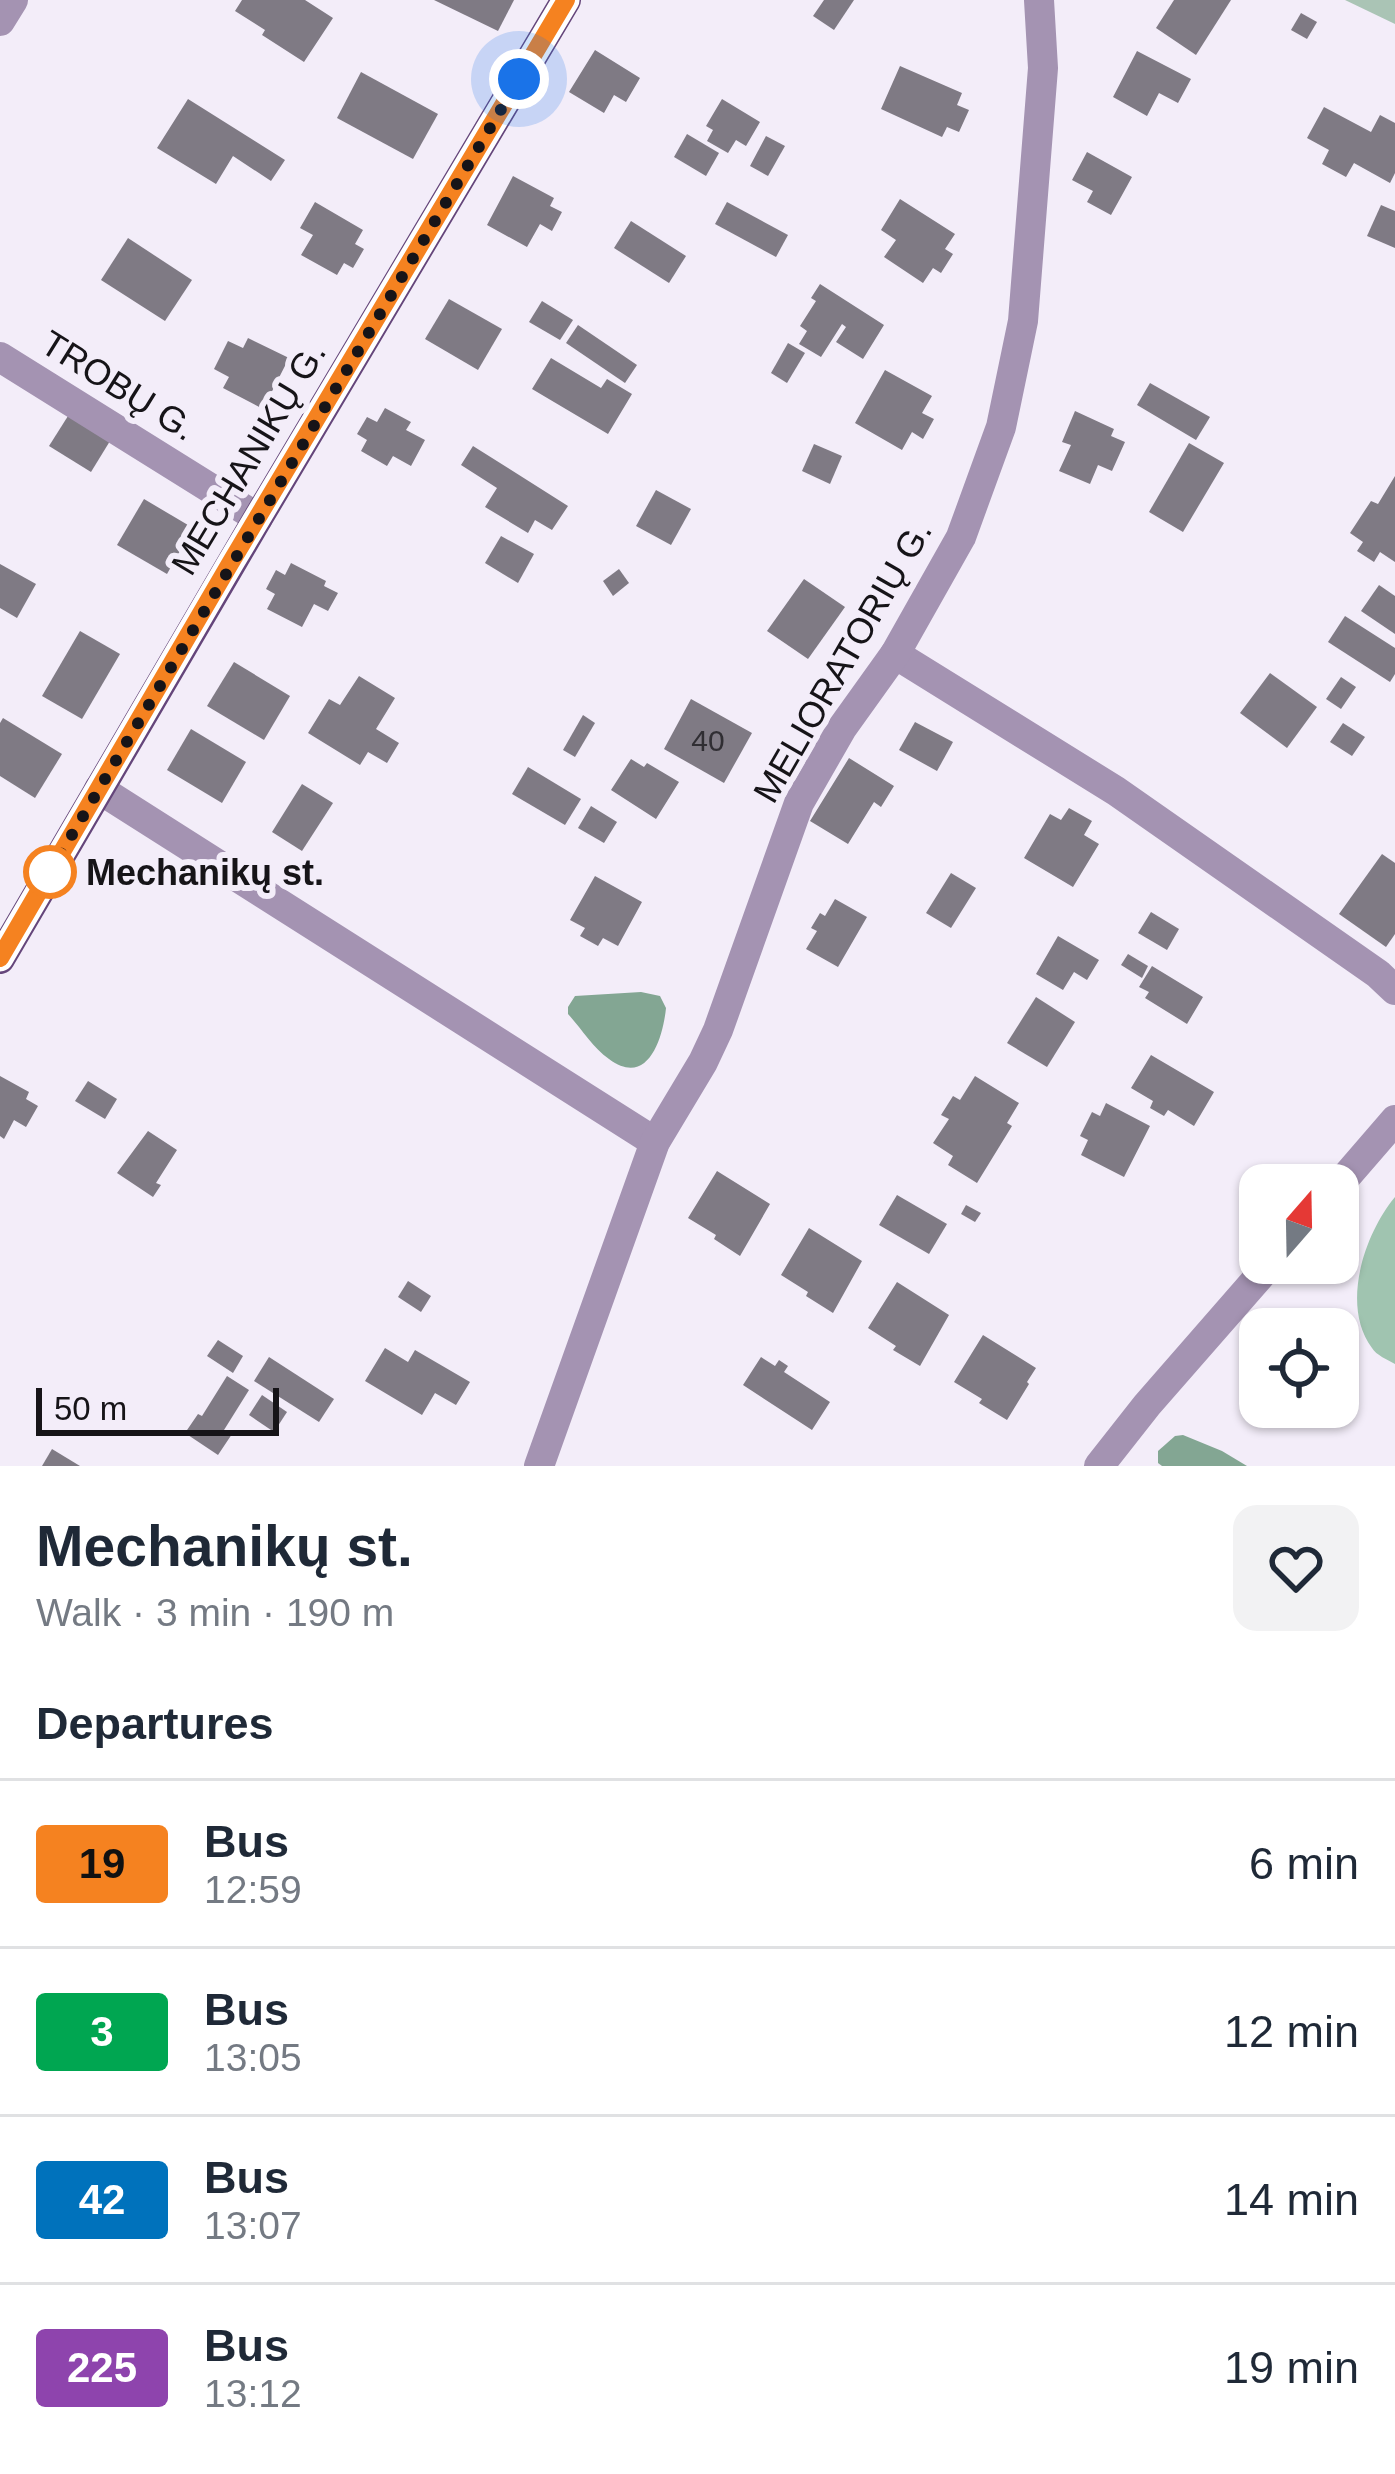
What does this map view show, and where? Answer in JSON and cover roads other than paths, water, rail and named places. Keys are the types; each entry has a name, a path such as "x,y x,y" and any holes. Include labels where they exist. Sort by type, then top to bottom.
{"main road":[{"name":"MECHANIKŲ G.","path":"0,958 566,0"}],"street":[{"path":"0,21 13,0"},
{"name":"MELIORATORIŲ G.","path":"539,1466 655,1142 718,1030 799,803 842,728 895,654 961,537 1001,427 1023,320 1042,68 1039,0"},
{"name":"TROBŲ G.","path":"0,356 257,518"},
{"path":"895,654 1116,791 1395,990"},
{"path":"98,789 655,1142"},
{"path":"1357,1164 1395,1120"},
{"path":"1099,1466 1253,1284"}],"place":[{"name":"Mechanikų st.","path":"50,872"}]}
